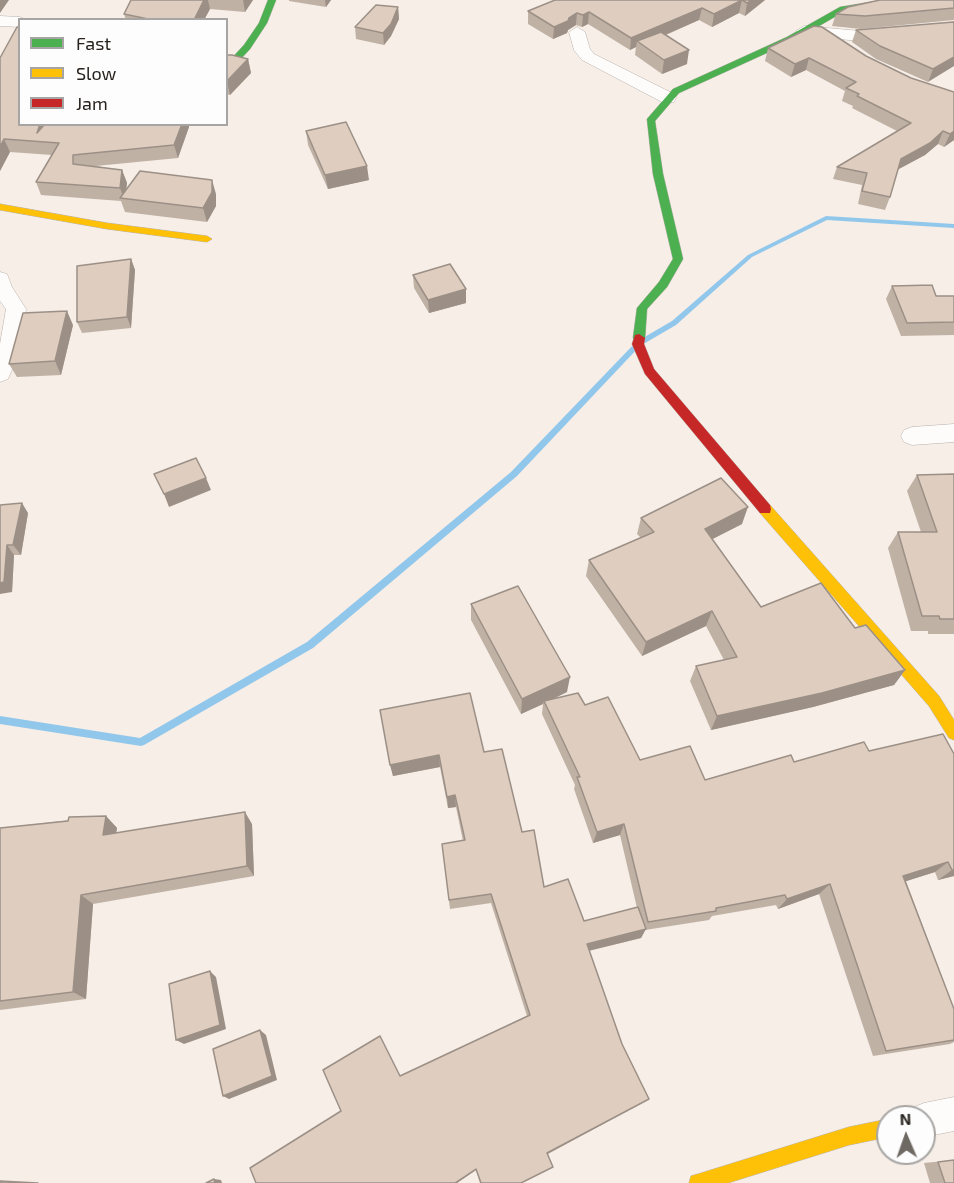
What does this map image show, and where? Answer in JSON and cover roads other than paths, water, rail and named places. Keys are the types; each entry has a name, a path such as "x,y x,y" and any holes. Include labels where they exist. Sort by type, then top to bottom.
{"street":[{"path":"228,61 233,62 247,47 263,23 272,0"},
{"path":"898,0 854,3 804,31 675,91 650,121 658,174 678,259 663,284 642,308 638,344 649,371 718,456 934,701 954,733"},
{"path":"0,21 18,22"},
{"path":"804,31 861,36 954,27"},
{"path":"577,32 582,50 588,57 668,98"},
{"path":"825,33 848,50"},
{"path":"0,207 106,226 207,239"},
{"path":"0,279 2,288 16,309 10,348 0,374"},
{"path":"912,436 954,433"},
{"path":"936,1118 954,1114"},
{"path":"698,1183 849,1136 876,1130"}],"waterway":[{"path":"0,720 141,742 310,645 514,474 638,344 674,323 750,256 826,218 954,226"}]}
